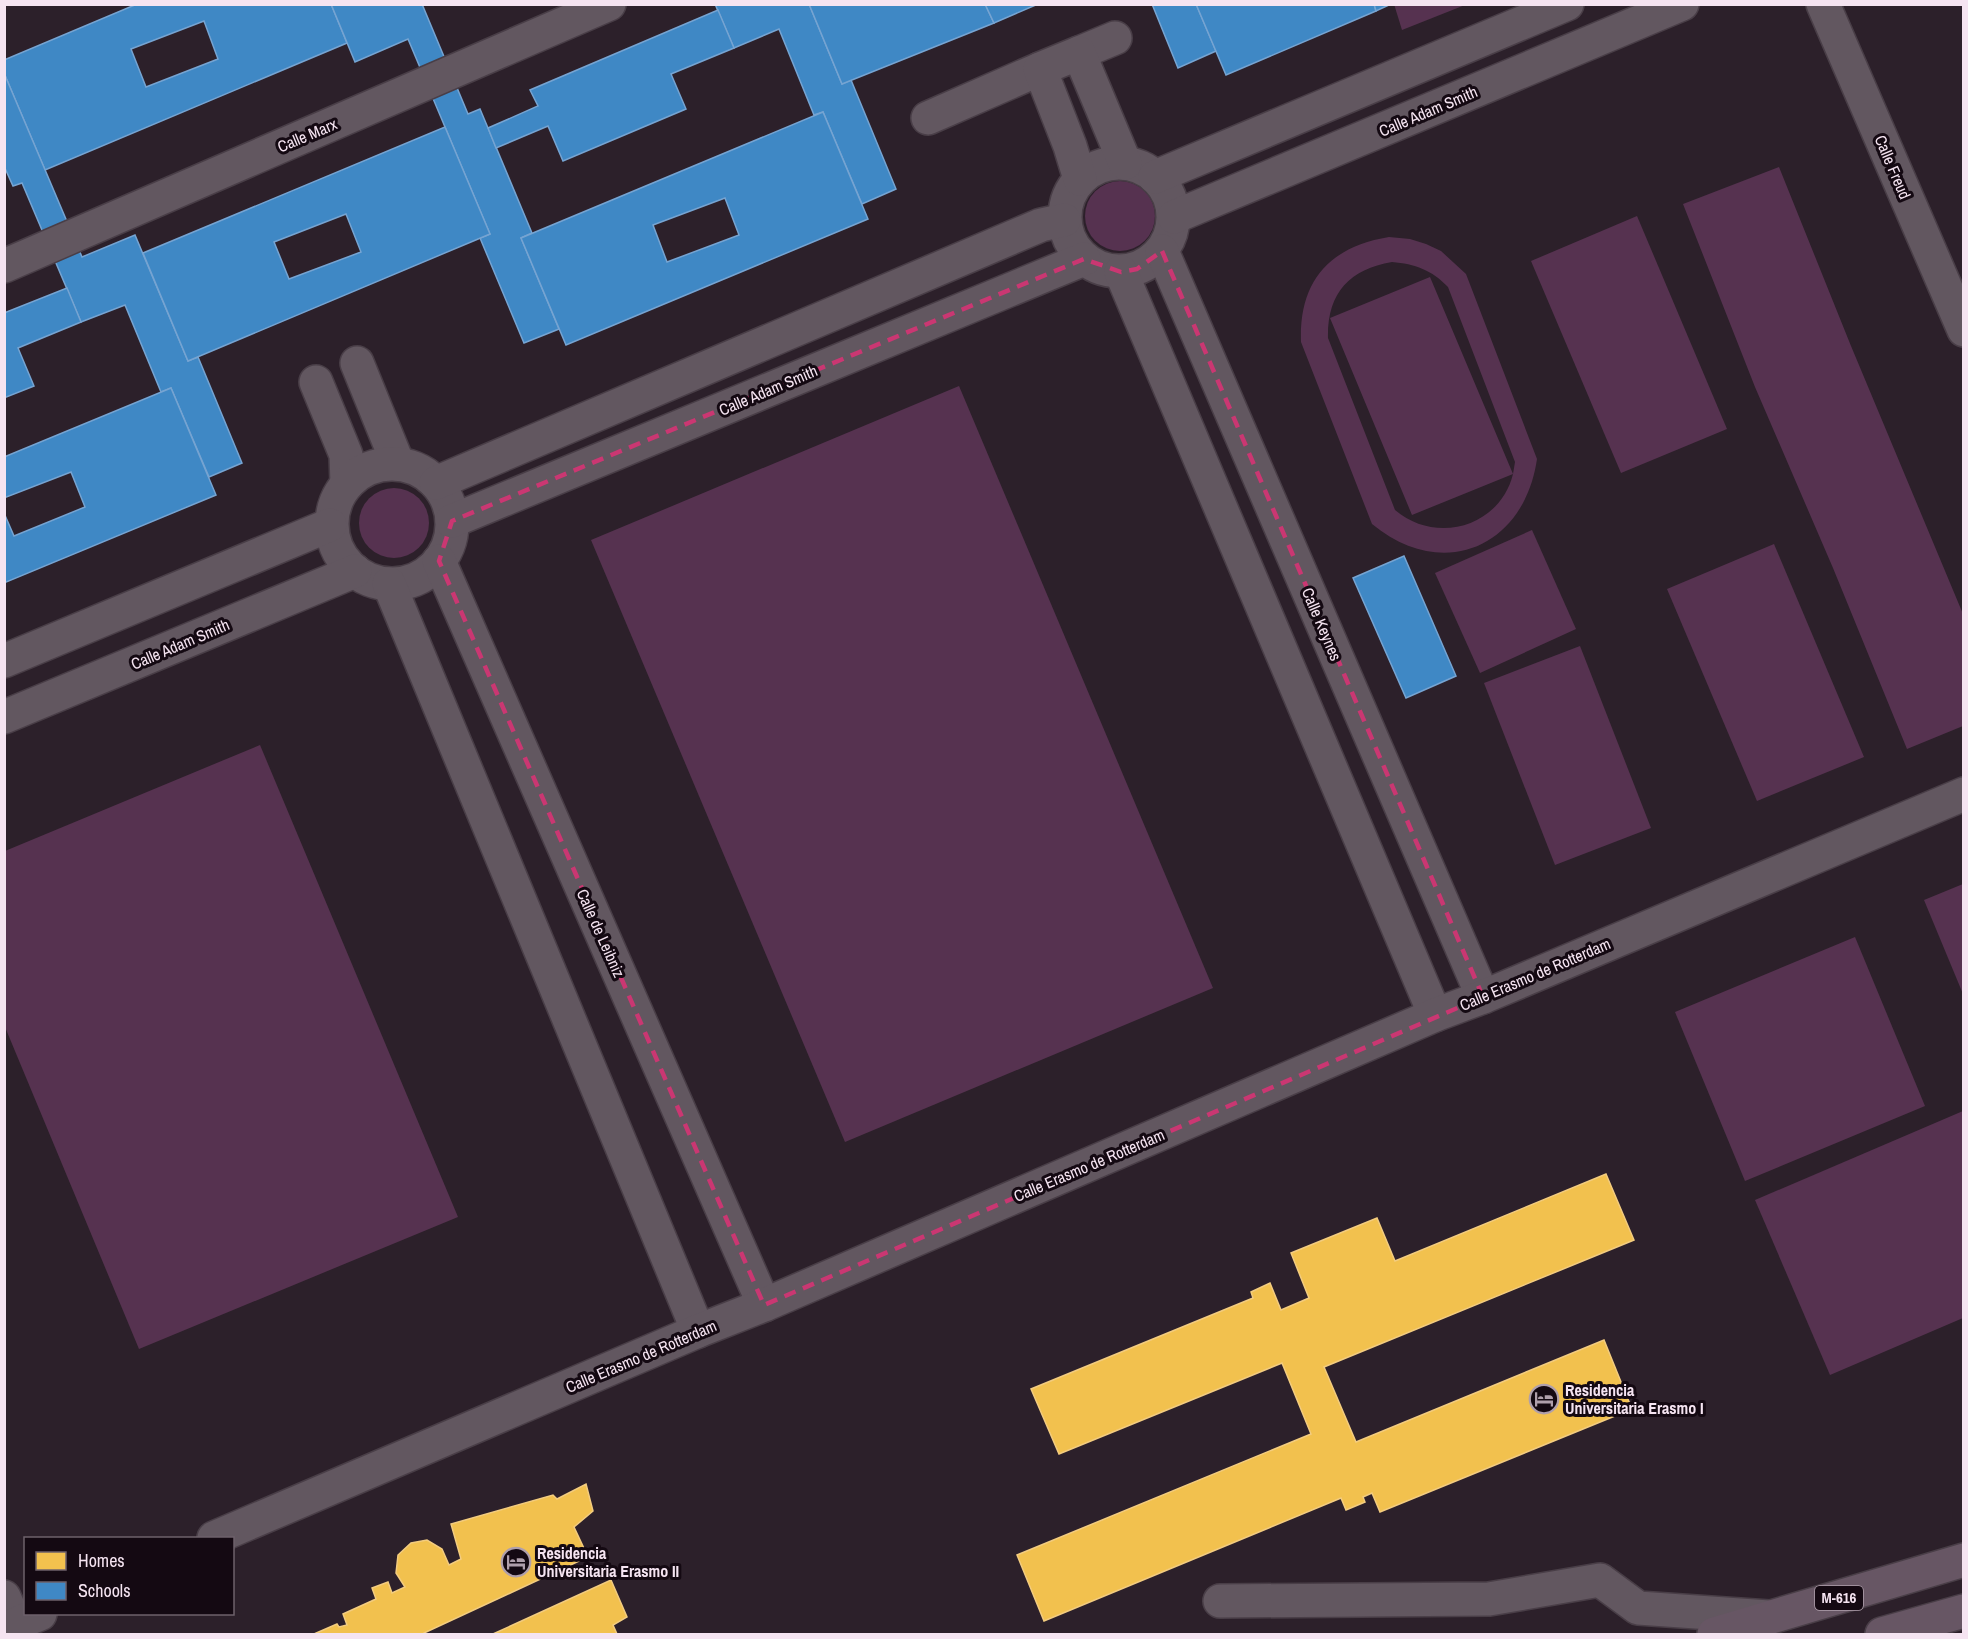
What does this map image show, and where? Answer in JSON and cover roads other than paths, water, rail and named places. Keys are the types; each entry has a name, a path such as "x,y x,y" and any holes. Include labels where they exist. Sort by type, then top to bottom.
{"highway":[{"name":"M-616","path":"1714,1635 1964,1560"},
{"path":"1882,1635 1964,1611"}],"street":[{"name":"Calle Marx","path":"4,266 609,4"},
{"path":"1155,177 1567,4"},
{"name":"Calle Adam Smith","path":"1174,217 1682,4"},
{"name":"Calle Freud","path":"1822,4 1964,330"},
{"path":"928,118 1115,38"},
{"path":"1080,52 1125,163"},
{"path":"1040,69 1070,146 1080,179"},
{"path":"1109,163 1125,163 1142,167 1155,177 1165,188 1171,201 1174,217 1170,234 1162,251 1150,262 1137,269 1121,272 1101,269 1084,259 1074,248 1067,235 1064,220 1068,198 1080,179 1093,169 1109,163"},
{"path":"436,483 1041,225 1064,220"},
{"name":"Calle Keynes","path":"1162,251 1483,997"},
{"name":"Calle Adam Smith","path":"452,521 1084,259"},
{"path":"1121,272 1435,1015"},
{"path":"357,363 398,464"},
{"path":"316,382 346,455 347,484"},
{"path":"398,464 412,467 436,483 447,501 452,521 451,535 447,549 439,561 425,574 408,582 388,584 371,580 355,571 344,560 336,546 330,525 337,498 347,484 361,472 379,465 398,464"},
{"path":"4,661 330,525"},
{"name":"Calle de Leibniz","path":"439,561 764,1305"},
{"name":"Calle Adam Smith","path":"4,717 355,571"},
{"path":"388,584 698,1331"},
{"name":"Calle Erasmo de Rotterdam","path":"219,1537 698,1331 764,1305 1435,1015 1483,997 1964,794"},
{"path":"1220,1601 1489,1599 1600,1580 1638,1608 1774,1617"}],"place":[{"name":"Residencia Universitaria Erasmo I","path":"1544,1399"},
{"name":"Residencia Universitaria Erasmo II","path":"516,1562"}]}
